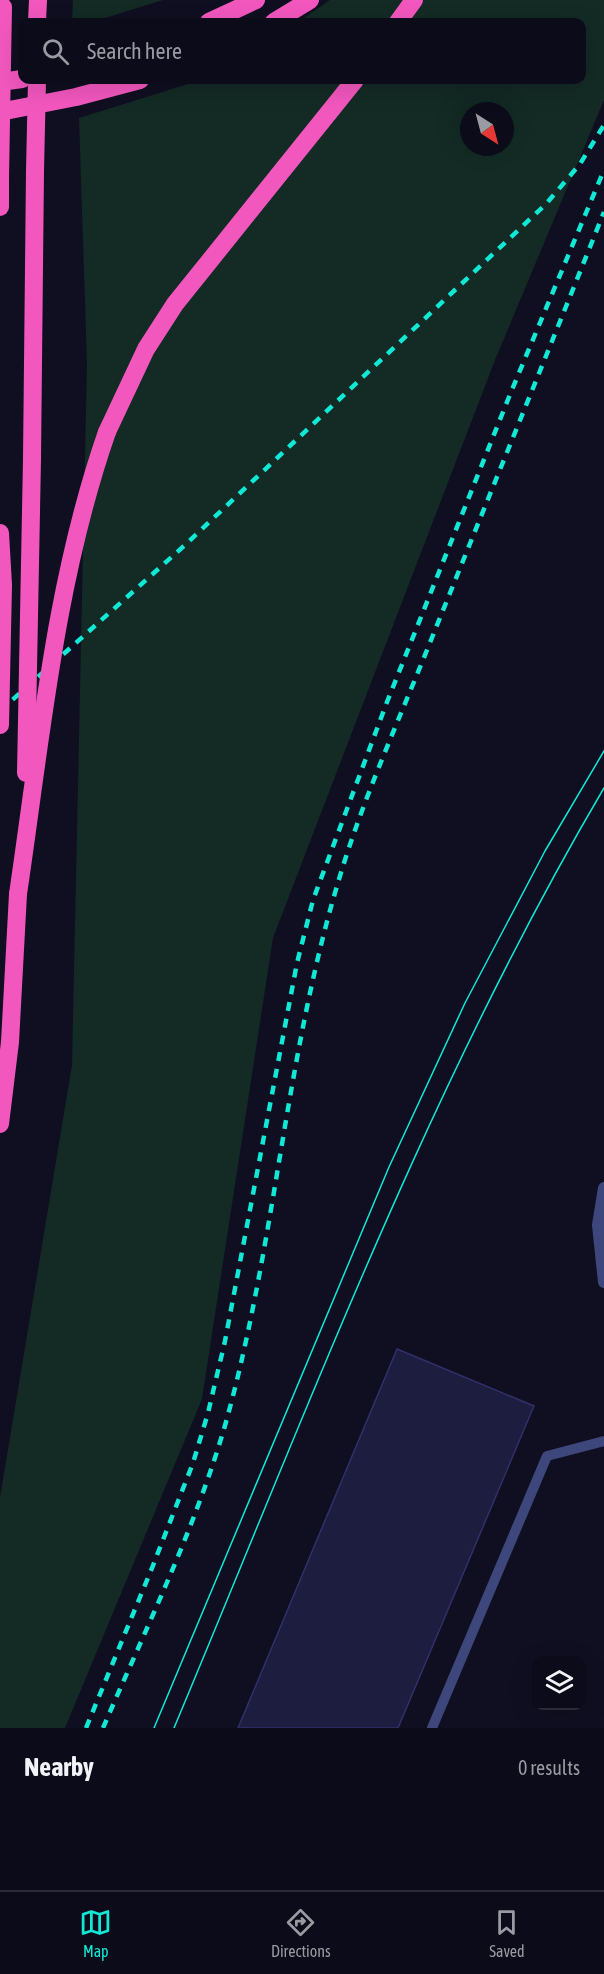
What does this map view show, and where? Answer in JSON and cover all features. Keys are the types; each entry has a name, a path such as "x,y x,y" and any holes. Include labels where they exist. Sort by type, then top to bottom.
{"highway":[{"path":"218,18 256,0"},
{"path":"281,18 310,0"},
{"path":"401,18 414,0"},
{"path":"37,18 38,1"},
{"path":"0,207 3,3"},
{"path":"0,82 18,80"},
{"path":"0,1124 10,1042 28,704 37,84"},
{"path":"0,112 76,97 125,84"},
{"path":"18,894 60,609 81,510 107,432 146,349 175,304 352,84"},
{"path":"0,533 3,585 0,724"}],"street":[{"path":"604,1188 598,1225 604,1282"}],"lane":[{"path":"432,1728 547,1456 604,1441"}],"green space":[{"path":"73,0 163,0 105,18 72,18"},
{"path":"330,0 604,0 604,100 495,360 273,938 202,1399 65,1728 0,1728 0,1498 72,1065 87,364 79,118 188,84 586,84 586,18 304,18"}],"building":[{"path":"397,1349 534,1406 398,1728 238,1728"}],"tram line":[{"path":"154,1728 389,1167 465,1003 545,851 604,751"},
{"path":"174,1728 322,1370 426,1132 541,901 604,788"}],"railway":[{"path":"0,711 185,545 546,204 580,164 604,125"},
{"path":"86,1728 193,1463 208,1413 225,1341 297,963 313,900 387,702 511,392 604,170"},
{"path":"103,1728 185,1539 226,1422 257,1289 292,1086 319,952 347,855 380,764 604,212"}]}
